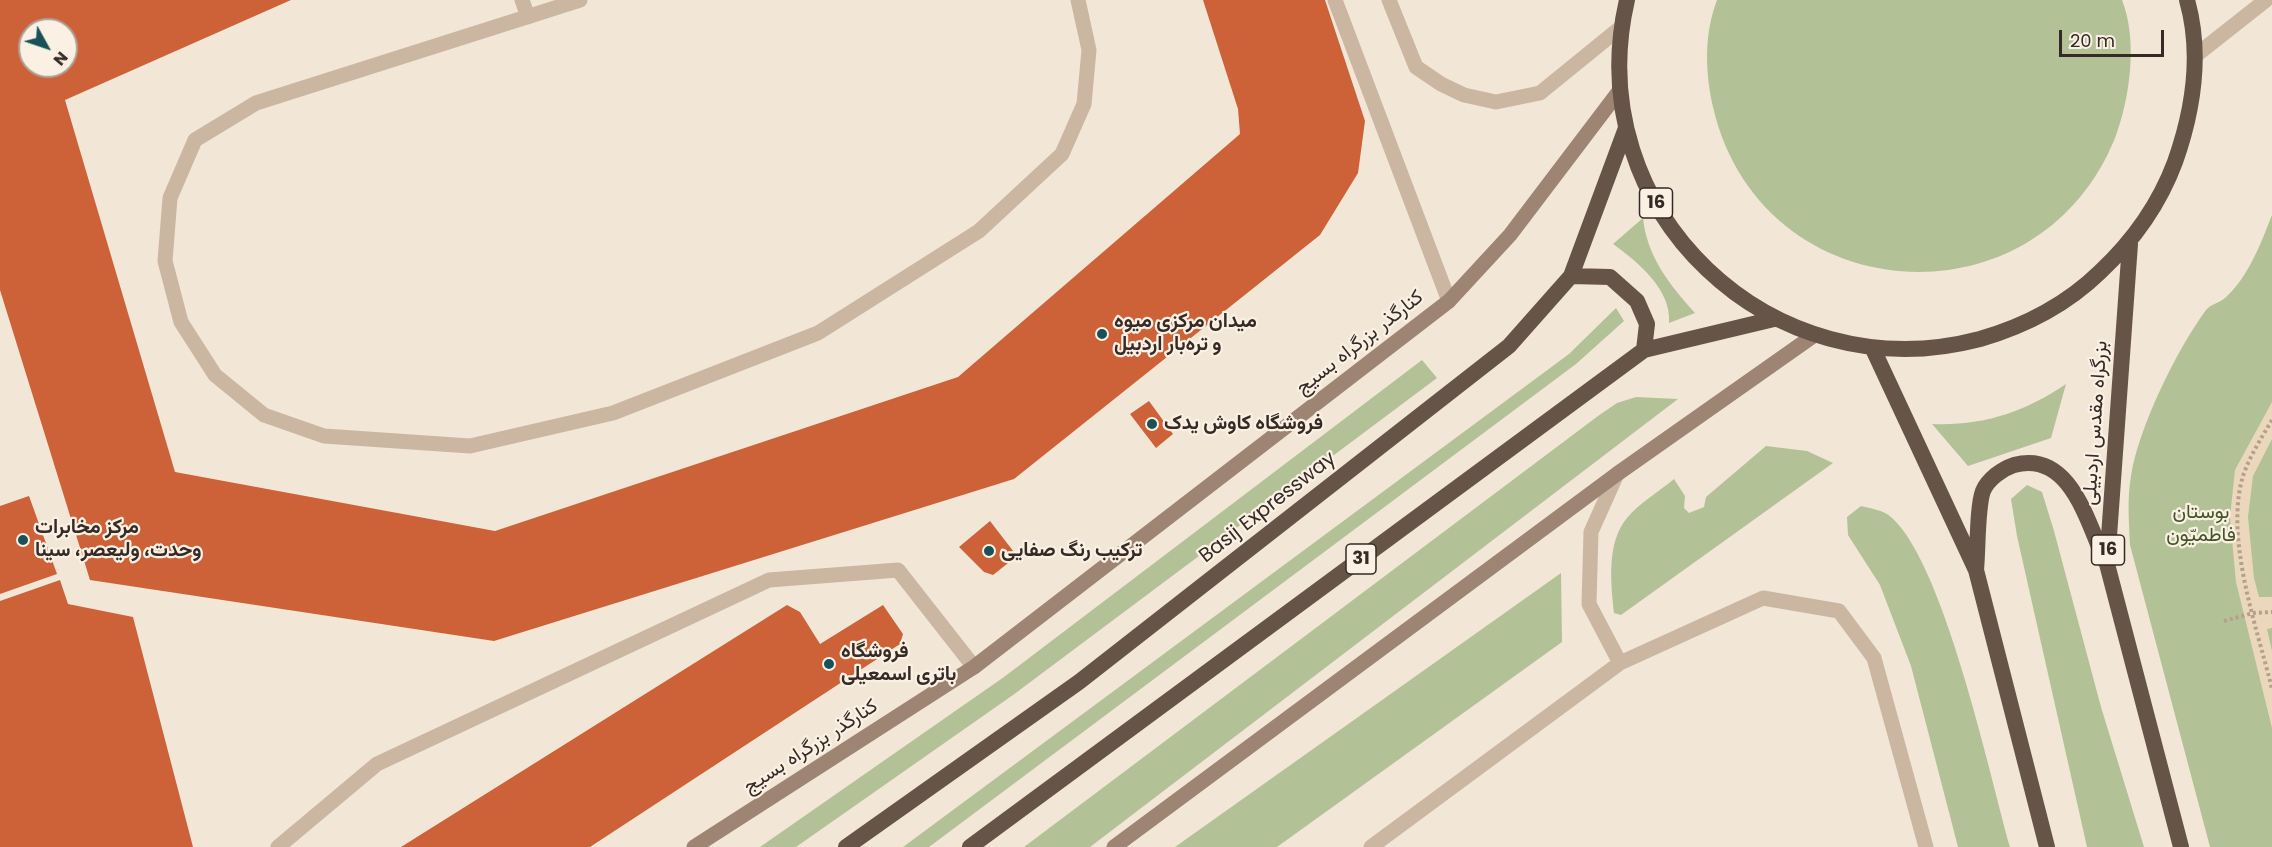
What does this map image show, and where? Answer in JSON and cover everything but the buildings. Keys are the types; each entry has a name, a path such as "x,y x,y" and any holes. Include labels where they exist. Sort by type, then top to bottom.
{"highway":[{"name":"16","path":"1627,0 1620,28 1620,90 1626,128 1646,187 1679,240 1723,285 1774,319 1813,336 1873,349 1945,348 2014,329 2078,294 2130,244 2166,187 2188,124 2195,56 2192,5"},
{"name":"Basij Expressway","path":"846,847 1079,682 1509,346 1571,276 1626,128"},
{"name":"بزرگراه مقدس اردبیلی","path":"2130,244 2107,564 2181,847"},
{"path":"1571,276 1610,277 1637,301 1647,324 1644,350"},
{"name":"31","path":"970,847 1644,350 1774,319"},
{"path":"1873,349 1976,570 2048,847"},
{"path":"1976,570 1983,491 2002,469 2030,461 2055,469 2072,489 2107,564"}],"main road":[{"name":"کنارگذر بزرگراه بسیج","path":"694,847 974,667 1449,301 1510,235 1620,90"},
{"path":"1114,847 1617,474 1813,336"}],"street":[{"path":"522,0 528,17"},
{"path":"580,0 256,103 195,140 170,198 165,261 181,322 215,375 264,415 324,436 470,446 613,412 818,333 979,231 1062,154 1084,104 1089,50 1078,0"},
{"path":"1335,0 1449,301"},
{"path":"1389,0 1416,67 1441,84 1464,95 1496,102 1540,93 1620,28"},
{"path":"2195,56 2266,0"},
{"path":"1617,474 1591,532 1589,604 1620,663"},
{"path":"278,847 377,764 770,580 898,570 974,667"},
{"path":"1371,847 1620,663 1762,598 1839,611 1874,658 1926,847"}],"path":[{"path":"2272,420 2244,473 2240,493 2240,541 2253,613 2272,689"},
{"path":"2224,621 2253,613 2272,612"}],"green space":[{"path":"1717,0 2122,0 2130,33 2131,51 2125,106 2115,138 2077,200 2026,243 1966,267 1902,271 1840,257 1785,225 1741,175 1713,107 1708,80 1708,40"},
{"name":"بوستان فاطمیّون","path":"2272,215 2272,847 2210,847 2130,545 2130,485 2135,457 2142,436 2171,367 2206,310 2225,298 2240,281 2253,259"},
{"path":"1643,218 1649,245 1661,270 1695,313 1669,323 1665,299 1652,278 1633,259 1613,244"},
{"path":"1616,308 1624,321 1576,364 929,847 903,847 1569,354"},
{"path":"1422,360 1437,378 1013,695 796,847 760,847 1004,677"},
{"path":"2066,384 2051,438 1968,466 1932,424 1969,423 2003,415 2035,402"},
{"path":"1636,397 1678,399 1090,847 1024,847 1598,416 1617,403"},
{"path":"1766,446 1807,451 1833,463 1621,615 1614,613 1611,577 1613,551 1620,528 1627,518 1643,502 1674,479 1685,496 1684,508 1689,513 1704,507 1706,497"},
{"path":"2027,485 2042,492 2101,707 2144,847 2087,847 2017,536 2011,499"},
{"path":"1861,506 1887,514 1907,536 1927,572 1962,668 2010,847 1958,847 1911,666 1880,585 1848,535 1847,517"},
{"path":"1561,573 1562,642 1277,847 1175,847"}],"shaded area":[{"path":"2272,402 2272,439 2253,476 2248,517 2254,578 2259,597 2272,597 2272,628 2267,629 2272,651 2272,728 2236,582 2230,517 2235,470"}],"place":[{"name":"میدان مرکزی میوه و تره‌بار اردبیل","path":"1102,334"},
{"name":"فروشگاه کاوش یدک","path":"1152,424"},
{"name":"مرکز مخابرات وحدت، ولیعصر، سینا","path":"23,540"},
{"name":"ترکیب رنگ صفایی","path":"989,551"},
{"name":"فروشگاه باتری اسمعیلی","path":"829,664"}]}
